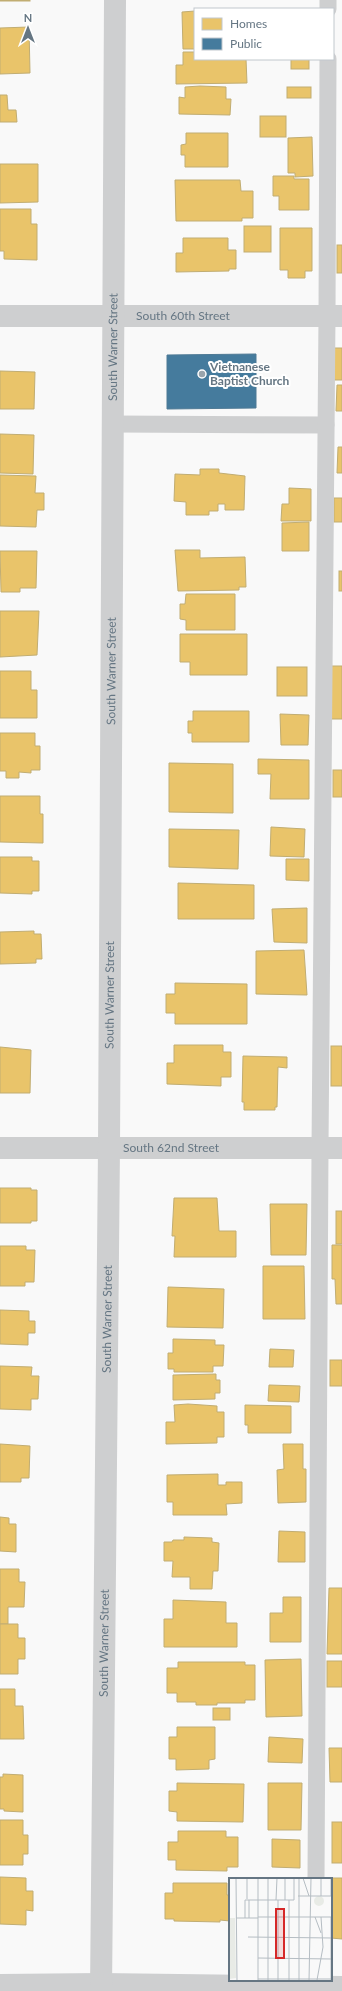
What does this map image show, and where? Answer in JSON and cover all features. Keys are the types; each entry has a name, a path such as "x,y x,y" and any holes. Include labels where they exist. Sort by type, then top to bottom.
{"street":[{"name":"South Warner Street","path":"101,1987 109,1147 115,0"},
{"name":"South 60th Street","path":"0,316 335,316"},
{"name":"South 62nd Street","path":"0,1148 342,1148"},
{"path":"0,1985 101,1987 342,1986"}],"lane":[{"path":"316,1878 326,425 335,316 328,60"},
{"path":"113,424 326,425"}],"building: Homes":[{"path":"30,0 30,1 0,1"},
{"path":"194,11 194,49 183,49 182,12"},
{"path":"29,27 30,73 0,74 0,28"},
{"path":"183,52 194,52 194,60 246,60 247,83 176,84 176,65 183,65"},
{"path":"291,60 309,60 309,69 291,69"},
{"path":"185,87 226,87 226,99 231,99 230,115 179,114 179,97 185,98"},
{"path":"287,87 311,87 311,98 287,98"},
{"path":"0,95 7,95 8,110 16,110 17,122 0,122"},
{"path":"260,116 286,116 286,137 260,137"},
{"path":"186,133 228,133 228,167 185,167 185,155 181,155 181,145 186,144"},
{"path":"312,137 313,176 295,177 295,173 288,173 288,138"},
{"path":"0,164 38,164 38,202 0,203"},
{"path":"273,176 294,176 294,179 309,179 309,210 279,210 279,196 273,196"},
{"path":"175,180 240,180 241,191 253,191 253,218 242,218 242,221 176,221"},
{"path":"0,209 31,209 31,224 37,224 37,260 4,259 4,251 0,251"},
{"path":"244,226 271,226 271,252 244,252"},
{"path":"280,228 312,228 312,271 305,271 305,278 288,278 288,270 280,270"},
{"path":"183,238 228,238 228,250 236,250 236,269 229,269 229,271 176,272 176,253 183,253"},
{"path":"337,245 342,245 342,273 337,273"},
{"path":"334,348 342,348 342,380 333,380"},
{"path":"0,371 35,372 34,409 0,409"},
{"path":"337,385 342,385 342,411 336,411"},
{"path":"0,434 34,435 33,474 0,473"},
{"path":"338,447 342,447 342,473 337,473"},
{"path":"200,469 219,469 219,473 245,476 244,510 225,510 225,504 218,504 218,511 209,511 209,515 186,515 186,502 174,501 175,474 200,475"},
{"path":"0,475 36,476 35,493 44,493 44,510 37,510 36,527 0,526"},
{"path":"289,488 311,489 311,521 281,521 282,504 289,504"},
{"path":"334,498 342,498 342,522 334,522"},
{"path":"309,522 309,551 282,551 282,523"},
{"path":"175,550 200,550 200,558 245,557 246,587 239,587 239,590 178,591"},
{"path":"0,551 37,551 36,588 20,588 20,592 1,592"},
{"path":"339,571 342,571 342,591 339,591"},
{"path":"186,594 235,594 235,630 186,630 186,620 180,619 180,604 185,604"},
{"path":"0,611 39,611 37,655 0,657"},
{"path":"180,634 247,634 247,675 190,675 190,662 180,662"},
{"path":"331,666 342,666 342,719 331,719"},
{"path":"277,667 307,667 307,696 277,696"},
{"path":"0,671 31,671 31,690 37,690 37,718 0,718"},
{"path":"193,711 249,711 249,742 192,742 192,733 188,733 188,721 193,721"},
{"path":"280,714 309,715 308,745 281,745"},
{"path":"0,733 35,733 35,746 40,746 40,770 31,770 31,773 19,772 19,778 6,778 6,771 0,771"},
{"path":"258,759 309,760 309,799 270,799 271,774 258,774"},
{"path":"169,763 233,764 233,813 169,812"},
{"path":"333,770 342,770 342,797 333,797"},
{"path":"0,796 40,796 40,814 43,814 43,843 0,842"},
{"path":"271,827 305,829 304,857 270,856"},
{"path":"169,829 239,830 238,869 169,867"},
{"path":"0,857 32,857 32,861 39,861 39,891 32,891 32,894 0,893"},
{"path":"286,859 309,859 309,881 286,880"},
{"path":"178,883 254,885 254,919 178,919"},
{"path":"307,908 307,943 274,942 272,909"},
{"path":"34,931 34,934 41,934 42,959 36,959 36,963 0,964 0,932"},
{"path":"304,950 307,995 256,994 256,951"},
{"path":"175,983 247,984 247,1024 175,1024 175,1013 166,1013 166,994 175,994"},
{"path":"174,1045 223,1045 223,1052 231,1052 231,1077 221,1077 221,1086 167,1084 167,1063 174,1063"},
{"path":"331,1046 342,1046 342,1086 331,1086"},
{"path":"0,1047 31,1050 30,1093 0,1093"},
{"path":"243,1056 287,1057 287,1068 278,1067 277,1107 275,1107 275,1110 244,1110 244,1102 242,1102"},
{"path":"0,1188 31,1188 31,1190 37,1190 37,1221 31,1221 31,1223 0,1223"},
{"path":"174,1198 217,1198 219,1231 236,1231 236,1257 174,1257 175,1236 172,1236"},
{"path":"270,1204 307,1204 306,1255 271,1255"},
{"path":"336,1211 342,1211 342,1244 336,1244"},
{"path":"332,1245 342,1245 342,1304 336,1304 335,1279 332,1279"},
{"path":"0,1246 26,1246 26,1250 35,1250 34,1282 25,1282 25,1286 0,1286"},
{"path":"263,1266 304,1266 305,1319 263,1319"},
{"path":"168,1287 224,1289 223,1328 167,1327"},
{"path":"0,1310 29,1311 29,1321 35,1321 35,1333 28,1333 28,1345 0,1344"},
{"path":"173,1339 215,1340 215,1345 224,1345 223,1366 213,1366 213,1372 174,1372 174,1369 168,1369 168,1353 173,1353"},
{"path":"270,1349 294,1350 293,1367 269,1367"},
{"path":"330,1360 342,1360 342,1386 330,1386"},
{"path":"0,1366 32,1367 31,1376 39,1376 38,1399 31,1399 31,1410 0,1409"},
{"path":"216,1374 216,1380 220,1380 220,1393 215,1393 215,1399 173,1400 173,1375"},
{"path":"269,1385 300,1386 299,1402 268,1401"},
{"path":"188,1404 217,1406 217,1412 224,1412 224,1437 217,1437 217,1443 166,1444 166,1422 175,1422 174,1405"},
{"path":"245,1405 291,1406 291,1433 248,1433 248,1425 245,1425"},
{"path":"0,1444 30,1446 29,1478 21,1478 21,1482 0,1482"},
{"path":"283,1444 303,1444 303,1469 306,1469 306,1502 278,1503 277,1470 284,1469"},
{"path":"218,1474 218,1485 226,1485 226,1482 242,1482 242,1503 226,1504 227,1515 173,1515 173,1502 167,1502 167,1475"},
{"path":"0,1517 9,1518 9,1524 16,1524 16,1552 0,1551"},
{"path":"279,1531 305,1532 305,1562 278,1562"},
{"path":"184,1537 212,1538 212,1542 219,1543 218,1571 213,1571 212,1589 190,1589 190,1577 172,1577 173,1561 164,1561 164,1542 184,1540"},
{"path":"0,1569 19,1569 19,1582 25,1582 24,1607 8,1607 8,1624 0,1624"},
{"path":"329,1588 342,1588 342,1654 327,1654"},
{"path":"283,1597 301,1597 301,1642 270,1642 270,1613 283,1613"},
{"path":"173,1600 226,1602 226,1623 237,1623 237,1647 164,1647 164,1619 173,1619"},
{"path":"0,1624 18,1624 18,1638 25,1638 25,1659 18,1659 18,1674 0,1674"},
{"path":"301,1659 302,1716 266,1717 265,1660"},
{"path":"327,1661 342,1661 342,1687 327,1687"},
{"path":"178,1662 245,1662 245,1665 255,1665 255,1700 245,1700 245,1703 217,1703 217,1705 196,1705 196,1702 177,1702 177,1693 167,1693 167,1668 178,1668"},
{"path":"0,1689 15,1689 15,1706 23,1706 24,1739 0,1739"},
{"path":"213,1708 230,1708 230,1720 213,1720"},
{"path":"177,1727 215,1727 215,1759 209,1760 209,1769 176,1770 176,1759 169,1759 169,1737 177,1737"},
{"path":"269,1737 303,1739 302,1763 268,1762"},
{"path":"329,1748 342,1748 342,1782 330,1782"},
{"path":"3,1774 23,1775 23,1812 4,1811 4,1809 0,1809 0,1777 3,1777"},
{"path":"177,1783 244,1784 243,1822 177,1821 177,1812 169,1811 169,1791 177,1791"},
{"path":"268,1783 302,1783 301,1830 268,1830"},
{"path":"0,1820 23,1820 23,1835 28,1835 28,1854 23,1854 23,1865 0,1865"},
{"path":"332,1822 342,1822 342,1863 332,1863"},
{"path":"178,1831 226,1831 226,1837 238,1837 238,1867 227,1867 227,1871 176,1870 176,1860 168,1860 168,1842 178,1842"},
{"path":"272,1839 300,1840 300,1868 272,1867"},
{"path":"0,1877 26,1878 26,1891 33,1891 33,1911 26,1910 26,1925 0,1924"},
{"path":"332,1878 342,1878 342,1939 332,1938"},
{"path":"173,1883 227,1883 227,1895 229,1895 229,1921 174,1921 174,1919 165,1919 165,1893 173,1893"}],"building: Public":[{"path":"256,354 256,408 167,409 167,355"}],"place":[{"name":"Vietnanese Baptist Church","path":"202,374"}]}
